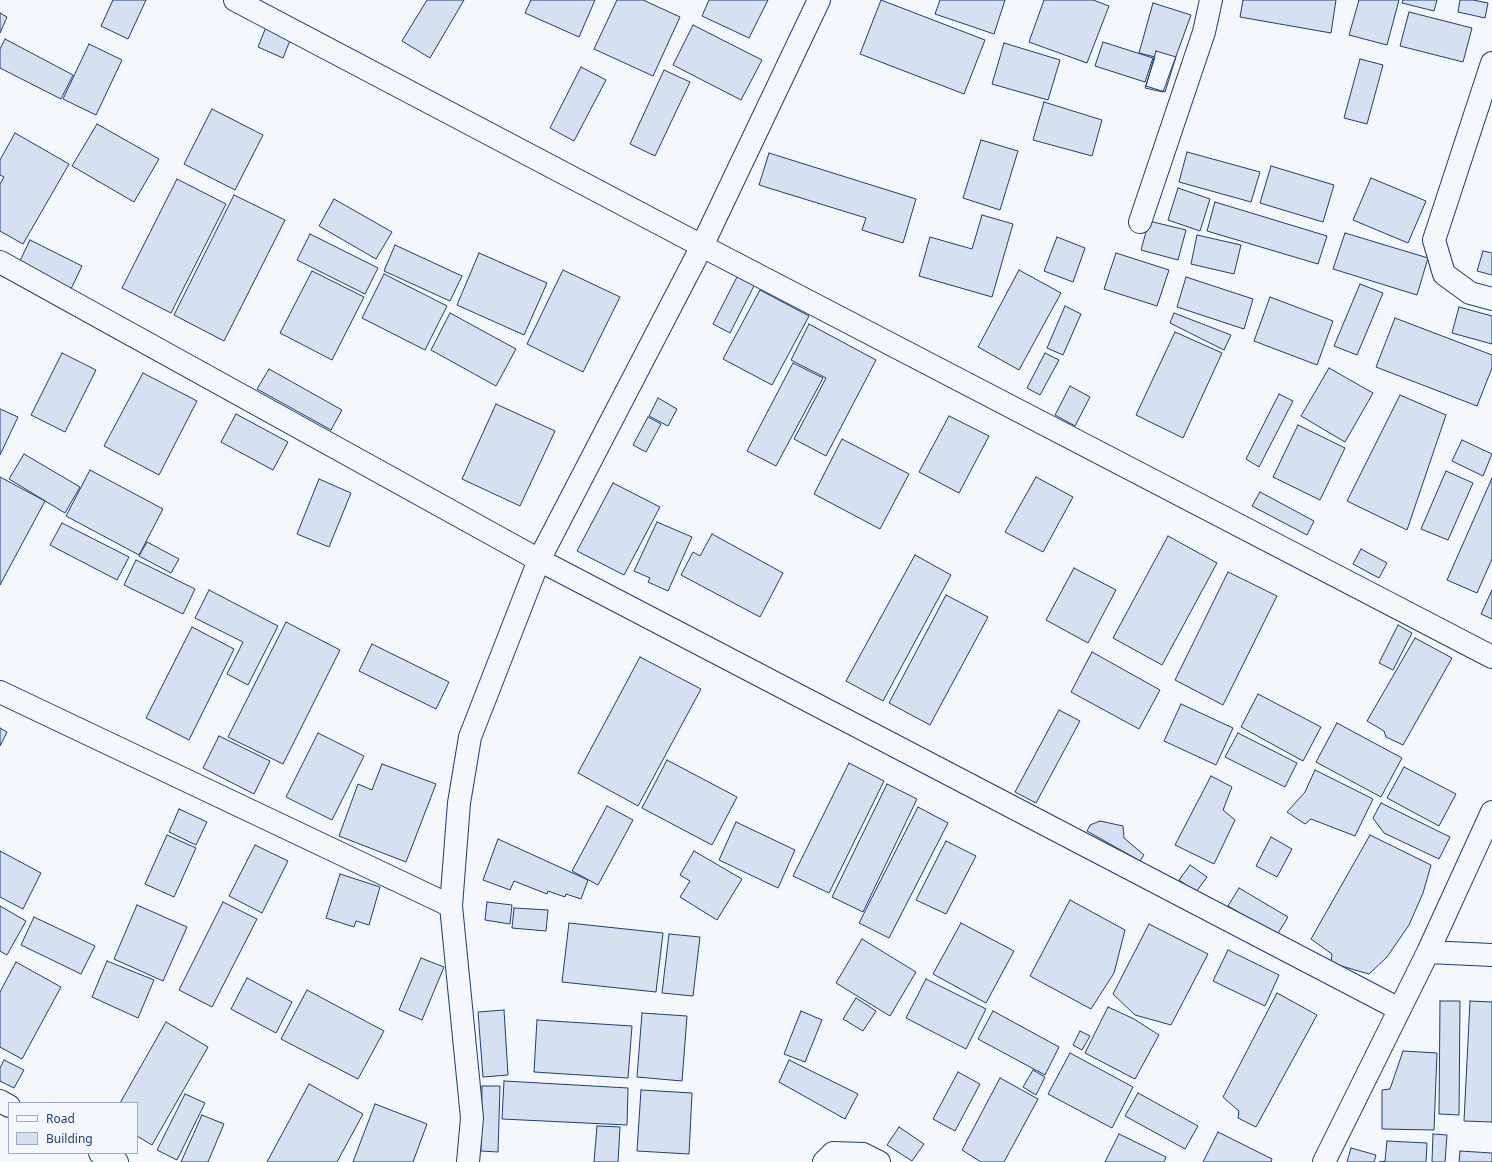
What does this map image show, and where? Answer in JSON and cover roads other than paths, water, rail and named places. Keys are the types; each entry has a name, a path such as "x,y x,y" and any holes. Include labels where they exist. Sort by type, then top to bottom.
{"street":[{"path":"235,0 702,246 1492,657"},
{"path":"468,1162 472,1118 451,906 459,803 470,737 539,560 702,246 819,0"},
{"path":"1140,222 1204,32 1211,0"},
{"path":"1492,63 1434,240 1444,274 1470,293 1492,299"},
{"path":"0,262 539,560 1399,1009"},
{"path":"0,692 451,906"},
{"path":"1324,1162 1428,952 1492,812"},
{"path":"1428,952 1492,955"},
{"path":"824,1162 832,1153 864,1154 879,1162"},
{"path":"102,1154 117,1162"}]}
